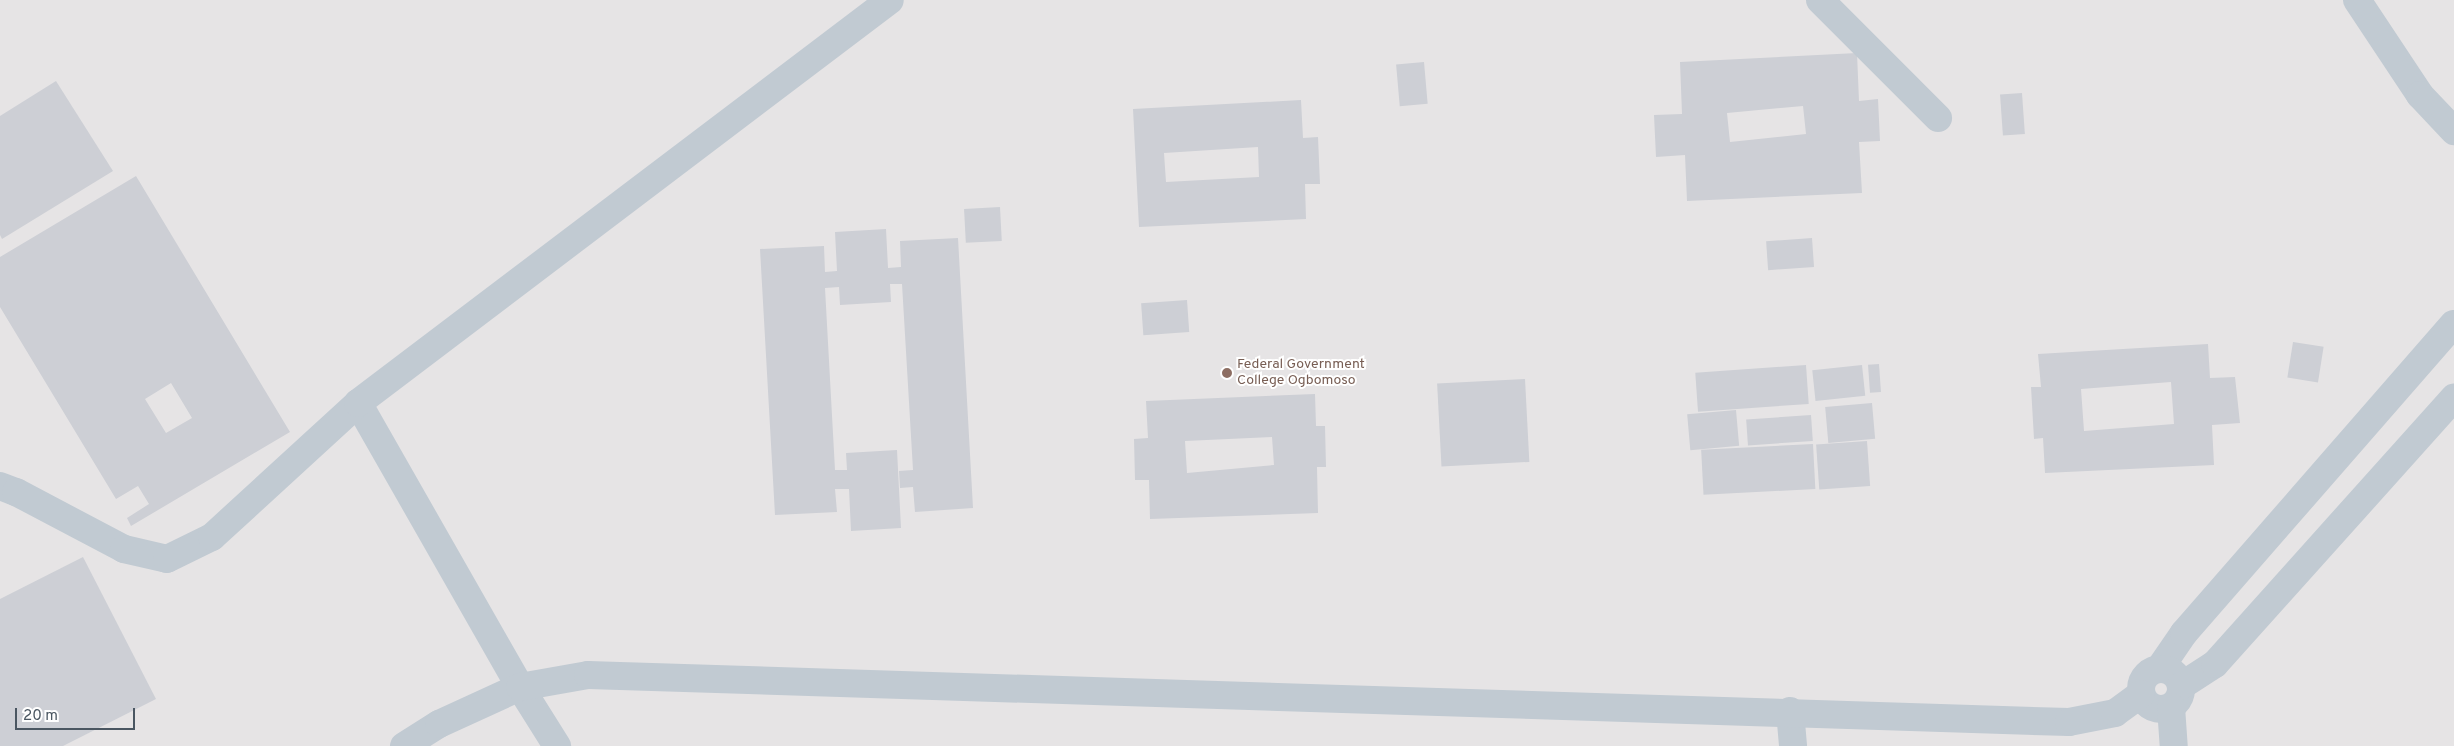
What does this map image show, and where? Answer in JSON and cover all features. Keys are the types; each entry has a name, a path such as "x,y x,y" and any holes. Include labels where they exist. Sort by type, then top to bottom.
{"street":[{"path":"0,486 16,492 124,549 167,558 212,537 358,403 890,0"},
{"path":"1820,0 1938,118"},
{"path":"2357,0 2420,95 2454,131"},
{"path":"2454,324 2184,633 2160,668 2148,672 2141,682 2141,694 2147,704 2159,709 2215,664 2454,398"},
{"path":"358,403 520,687 557,746"},
{"path":"2160,668 2174,673 2176,696 2174,746"},
{"path":"404,746 439,724 520,687 588,674 1790,711 2069,722 2115,712 2141,694"},
{"path":"1790,711 1793,746"}],"shaded area":[{"name":"Federal Government College Ogbomoso","path":"0,0 2454,0 2454,746 0,746"}],"building":[{"path":"1857,53 1859,101 1878,99 1880,141 1859,142 1862,193 1687,201 1685,155 1656,157 1654,115 1682,114 1680,62","holes":["1803,106 1806,134 1730,142 1727,113"]},
{"path":"1424,62 1428,104 1400,106 1396,64"},
{"path":"56,81 113,171 2,239 0,235 0,116"},
{"path":"2022,93 2025,134 2003,135 2000,95"},
{"path":"1301,100 1303,138 1318,137 1320,184 1305,184 1306,219 1139,227 1133,109","holes":["1258,147 1259,177 1166,182 1164,153"]},
{"path":"136,176 290,432 131,526 127,518 149,504 138,486 116,499 0,307 0,257","holes":["171,383 192,418 166,433 145,399"]},
{"path":"1000,207 1002,241 966,243 964,209"},
{"path":"886,229 888,268 901,267 900,241 958,238 973,508 915,512 913,487 900,488 899,471 913,470 902,284 890,284 891,302 840,305 839,287 825,288 835,470 847,470 846,453 897,450 901,528 851,531 849,489 835,489 837,512 775,515 760,249 824,246 825,272 837,271 835,232"},
{"path":"1812,238 1814,267 1768,270 1766,241"},
{"path":"1187,300 1189,332 1143,335 1141,303"},
{"path":"2293,342 2324,347 2318,382 2287,378"},
{"path":"2208,344 2210,378 2235,377 2240,423 2212,425 2214,465 2045,473 2043,438 2034,439 2031,387 2041,387 2038,354","holes":["2171,382 2174,424 2084,431 2081,389"]},
{"path":"1879,364 1881,392 1870,393 1868,365"},
{"path":"1806,365 1809,404 1698,412 1695,373"},
{"path":"1862,365 1865,396 1816,401 1812,370"},
{"path":"1525,379 1529,462 1441,466 1437,384"},
{"path":"1315,394 1316,426 1325,426 1326,467 1317,467 1318,513 1150,519 1149,480 1135,480 1134,439 1148,438 1146,401","holes":["1272,437 1274,465 1187,473 1185,441"]},
{"path":"1872,403 1875,439 1828,443 1825,407"},
{"path":"1736,410 1739,446 1690,450 1687,414"},
{"path":"1811,415 1813,441 1748,445 1746,420"},
{"path":"1867,441 1870,486 1819,489 1816,445"},
{"path":"1813,444 1815,489 1704,495 1701,450"},
{"path":"83,557 156,699 63,746 0,746 0,599"}],"place":[{"name":"Federal Government College Ogbomoso","path":"1227,373"}]}
